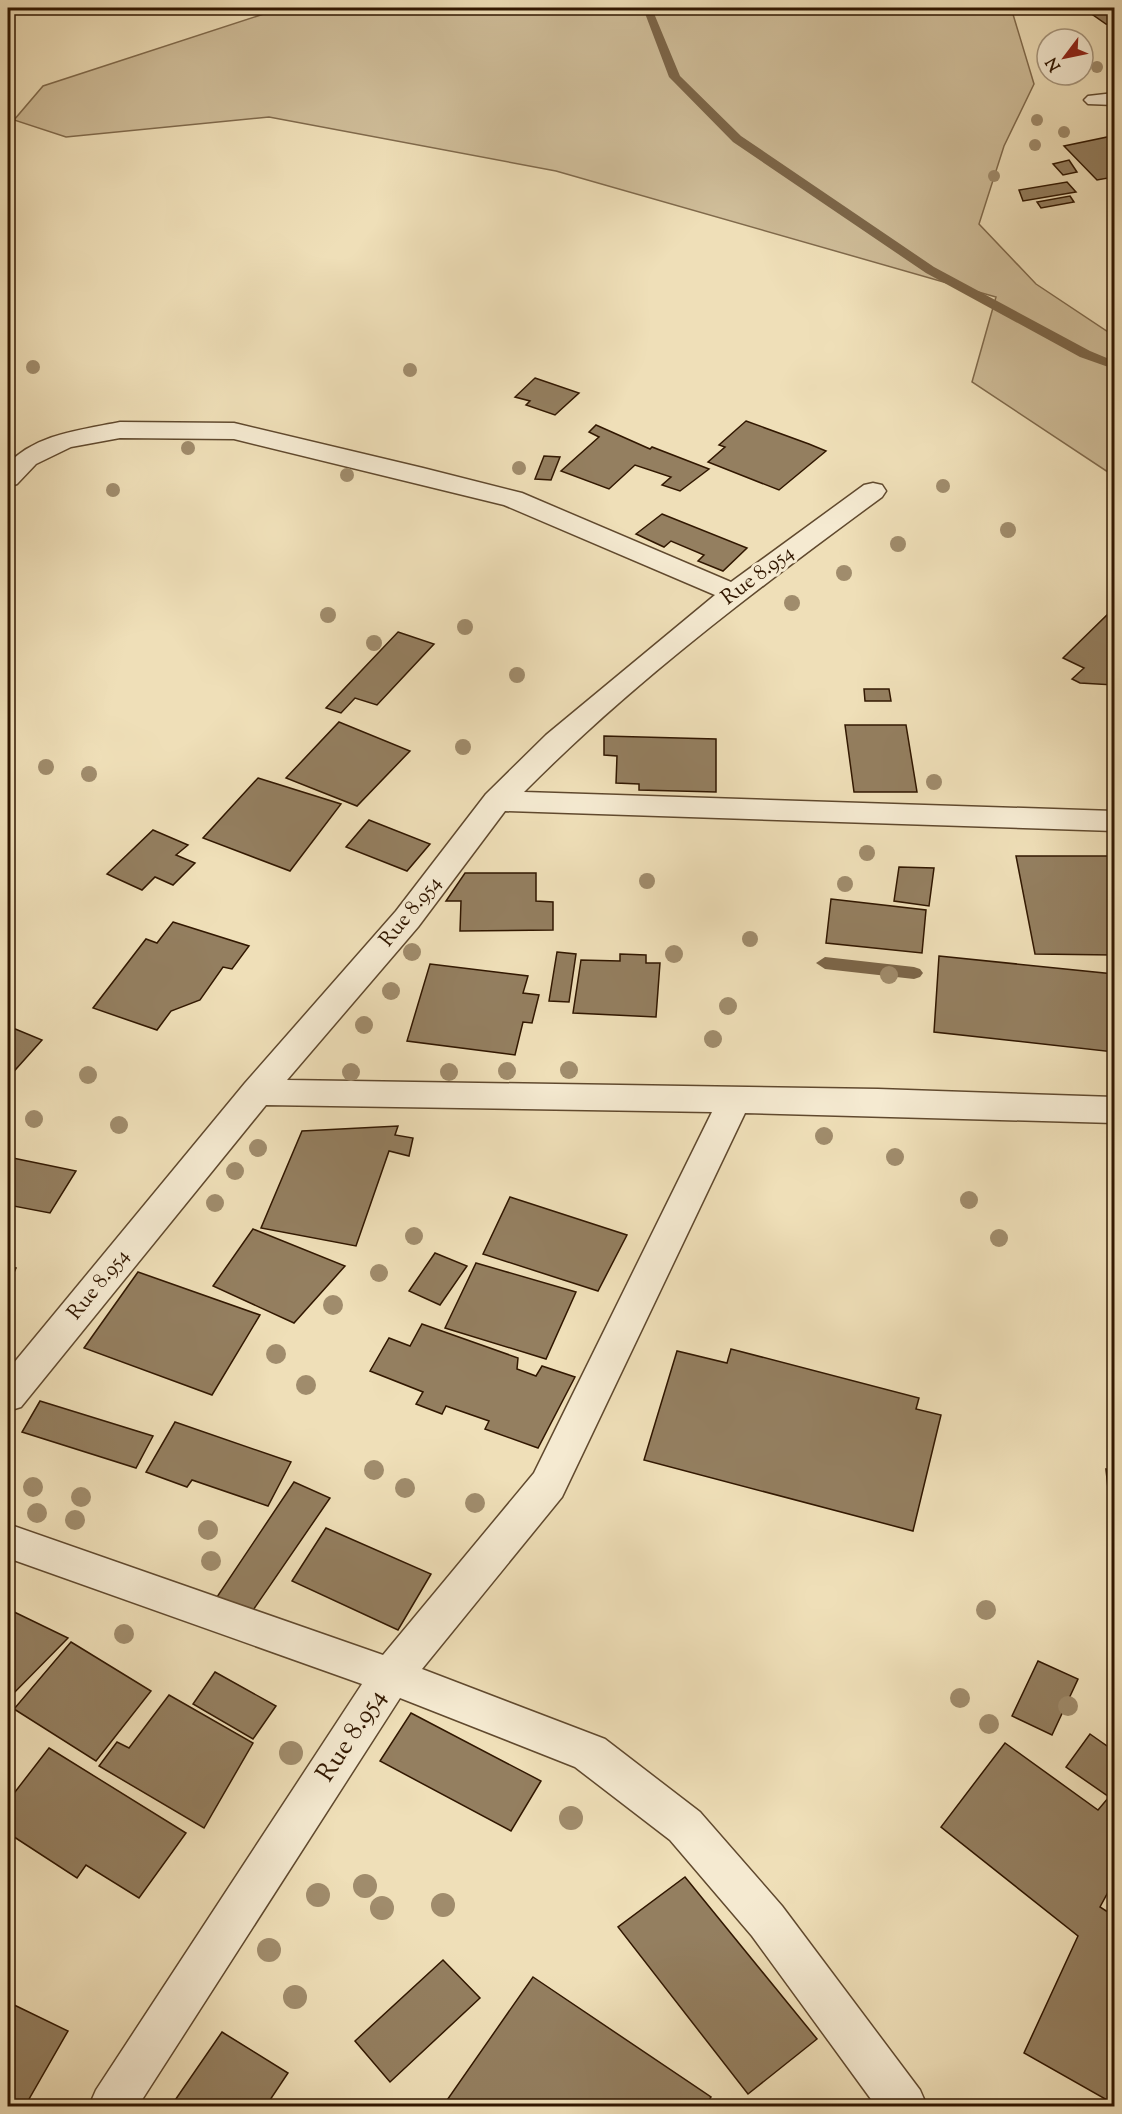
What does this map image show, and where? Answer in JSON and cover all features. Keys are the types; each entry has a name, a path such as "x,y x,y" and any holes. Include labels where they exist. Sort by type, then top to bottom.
{"street":[{"path":"8,479 27,459 64,441 120,430 234,431 414,473 513,500 735,593"},
{"name":"Rue 8.954","path":"8,1396 257,1092 407,919 497,801 556,742 735,593 873,491"},
{"path":"497,801 1114,820"},
{"path":"257,1092 878,1102 1114,1110"},
{"path":"734,1101 548,1485 391,1676 590,1753 685,1826 767,1921 904,2106"},
{"name":"Rue 8.954","path":"8,1541 391,1676 112,2106"}],"shaded area":[{"path":"282,8 1007,8 1012,11 1034,84 1004,146 979,224 1036,284 1114,336 1114,497 1111,474 972,382 996,297 556,171 269,117 66,137 14,120 43,86"}],"building":[{"path":"1083,8 1114,8 1114,26 1106,24"},
{"path":"1112,136 1114,177 1097,180 1064,146"},
{"path":"1069,160 1077,172 1063,175 1053,164"},
{"path":"1067,182 1076,192 1023,201 1019,190"},
{"path":"1070,196 1074,202 1041,208 1037,202"},
{"path":"535,378 579,393 555,415 526,405 530,401 515,397"},
{"path":"746,421 826,451 779,490 708,462 725,447 719,445"},
{"path":"596,425 650,449 652,447 709,469 680,491 662,485 671,477 635,465 609,489 561,471 599,437 589,432"},
{"path":"544,456 560,457 551,480 535,479"},
{"path":"662,514 747,548 723,571 698,561 704,555 671,541 664,547 636,534"},
{"path":"1108,614 1114,617 1114,685 1080,683 1072,679 1084,668 1063,658"},
{"path":"398,632 434,644 377,705 355,698 341,713 326,708"},
{"path":"864,689 889,689 891,701 865,701"},
{"path":"339,722 410,751 357,806 286,778"},
{"path":"845,725 906,725 917,792 854,792"},
{"path":"604,736 716,739 716,792 639,790 639,784 616,783 617,756 604,755"},
{"path":"258,778 341,804 290,871 203,838"},
{"path":"369,820 430,844 407,871 346,847"},
{"path":"153,830 188,845 176,855 195,863 173,885 155,877 142,890 107,874"},
{"path":"1016,856 1114,856 1114,955 1035,954"},
{"path":"899,867 934,868 929,906 894,901"},
{"path":"465,873 536,873 536,901 553,902 553,930 460,931 461,901 446,901"},
{"path":"831,899 926,910 922,953 826,943"},
{"path":"173,922 249,946 232,969 223,967 200,1000 171,1011 157,1030 93,1008 146,939 157,943"},
{"path":"557,952 576,954 569,1002 549,1001"},
{"path":"620,954 646,955 646,963 660,963 656,1017 573,1013 581,960 620,961"},
{"path":"939,956 1114,974 1114,1052 934,1032"},
{"path":"430,964 528,976 523,993 539,995 532,1023 523,1022 515,1055 407,1041"},
{"path":"8,1026 42,1040 8,1078"},
{"path":"398,1126 395,1135 413,1138 409,1156 389,1151 356,1246 261,1228 302,1131"},
{"path":"8,1157 76,1171 50,1213 8,1205"},
{"path":"510,1197 627,1235 598,1291 483,1254"},
{"path":"253,1229 345,1266 294,1323 213,1286"},
{"path":"435,1253 467,1266 440,1305 409,1291"},
{"path":"476,1263 576,1292 546,1359 445,1328"},
{"path":"8,1266 16,1268 8,1286"},
{"path":"138,1272 260,1315 212,1395 84,1348"},
{"path":"422,1324 518,1358 517,1369 536,1376 542,1366 575,1377 538,1448 485,1429 489,1421 446,1406 442,1414 416,1404 423,1392 370,1371 389,1338 410,1346"},
{"path":"731,1349 919,1398 916,1409 941,1415 913,1531 644,1460 677,1351 727,1363"},
{"path":"40,1401 153,1436 136,1468 22,1432"},
{"path":"175,1422 291,1462 268,1506 192,1480 187,1487 146,1472"},
{"path":"1106,1469 1114,1470 1114,1547"},
{"path":"294,1482 330,1498 249,1616 215,1600"},
{"path":"326,1528 431,1574 398,1630 292,1581"},
{"path":"8,1609 68,1638 8,1699"},
{"path":"71,1642 151,1691 96,1761 14,1709"},
{"path":"1038,1661 1078,1679 1052,1735 1012,1716"},
{"path":"215,1672 276,1706 253,1739 193,1704"},
{"path":"169,1695 253,1743 204,1828 99,1766 117,1742 129,1748"},
{"path":"411,1713 541,1781 511,1831 380,1761"},
{"path":"1090,1734 1114,1751 1114,1881 1100,1907 1114,1916 1112,1941 1114,1942 1114,2104 1024,2053 1078,1936 941,1827 1005,1743 1098,1810 1109,1797 1066,1767"},
{"path":"49,1748 186,1833 139,1898 86,1865 77,1878 8,1833 8,1801"},
{"path":"685,1877 817,2039 748,2094 618,1927"},
{"path":"443,1960 480,1998 390,2082 355,2041"},
{"path":"533,1977 711,2097 707,2103 712,2106 450,2106 445,2103"},
{"path":"8,2002 68,2031 25,2106 8,2106"},
{"path":"222,2032 288,2073 266,2106 171,2106"}],"waterway":[{"path":"651,8 647,9 675,77 737,139 930,270 1085,354 1114,365"},
{"path":"825,963 914,973"}]}
